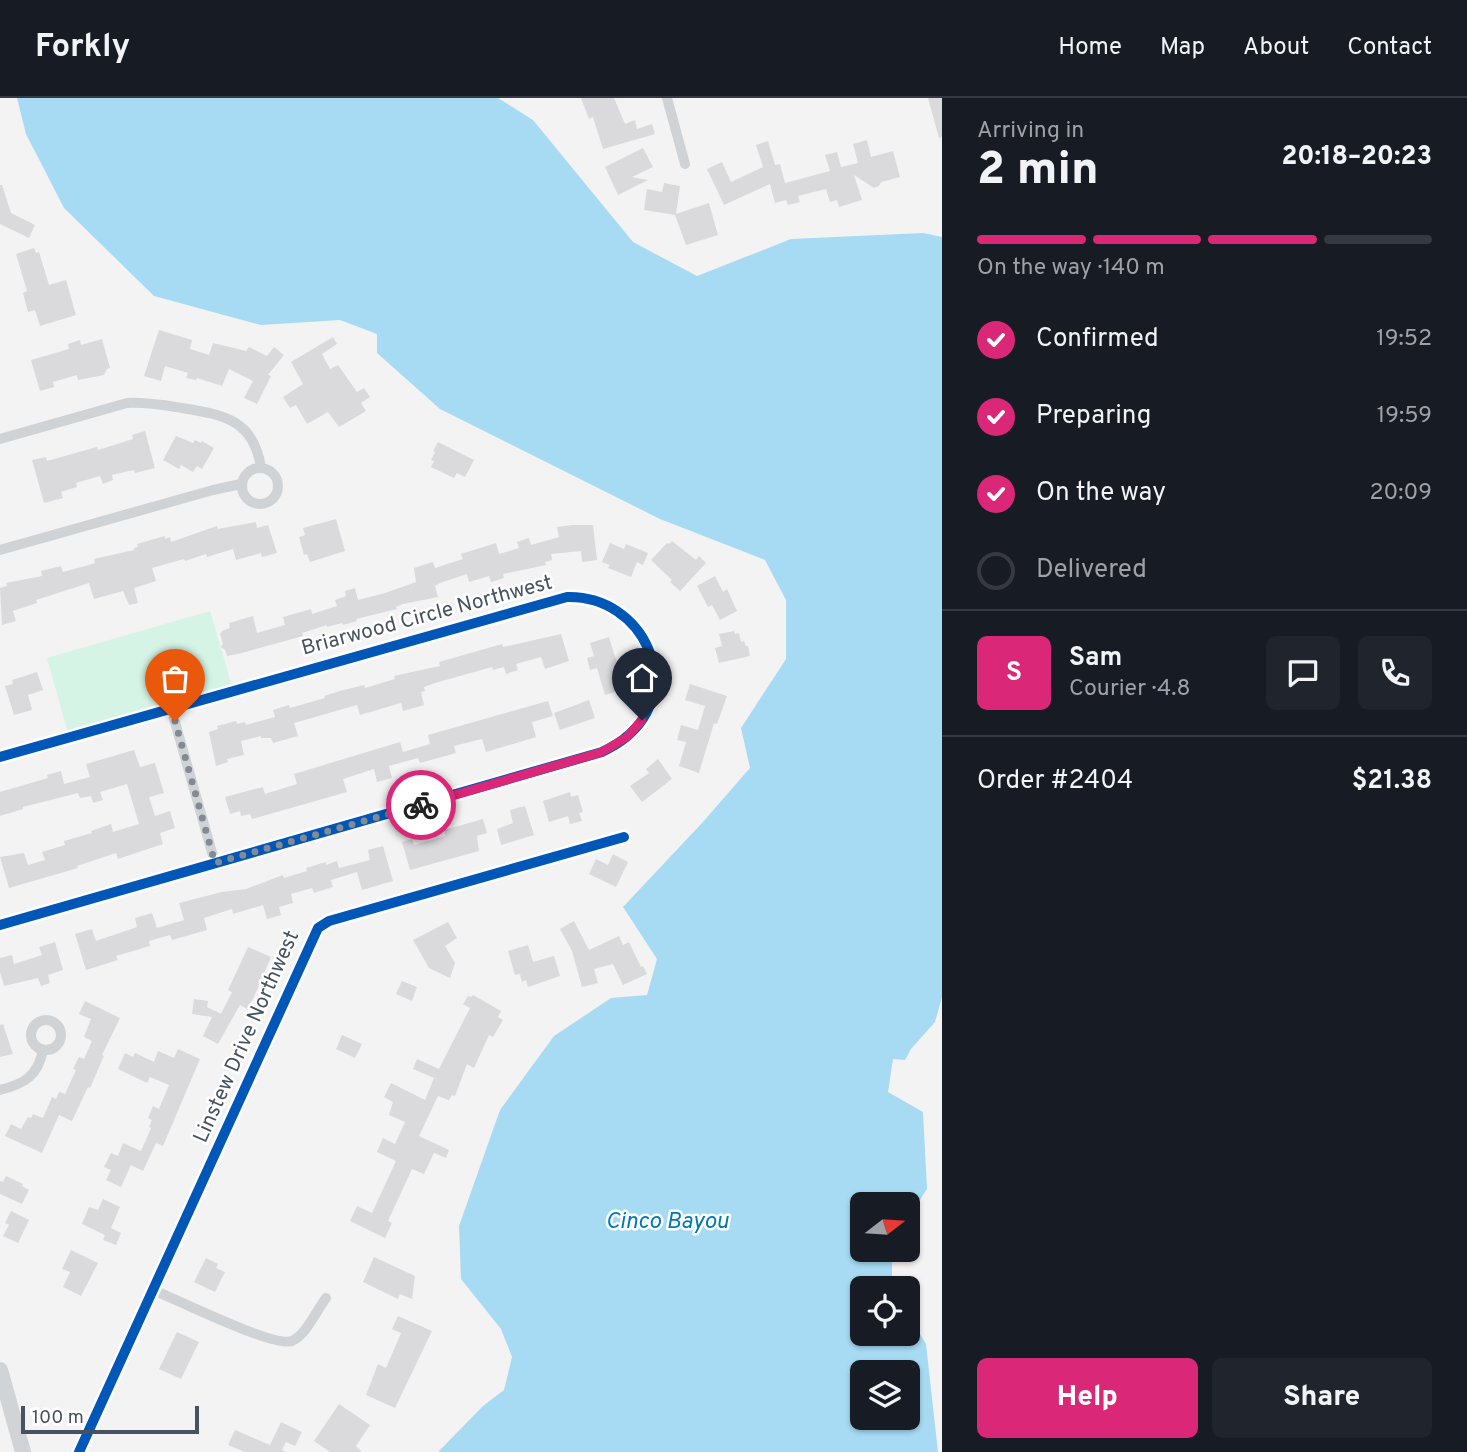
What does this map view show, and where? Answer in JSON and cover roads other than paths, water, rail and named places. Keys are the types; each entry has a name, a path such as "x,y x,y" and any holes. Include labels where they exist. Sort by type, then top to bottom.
{"main road":[{"path":"0,1370 23,1452"}],"street":[{"path":"667,98 685,164"},
{"path":"0,439 127,403 145,402 222,415 238,423 256,445 261,468"},
{"path":"261,468 274,474 278,487 271,500 265,503 251,502 242,491 242,484 248,472 261,468"},
{"path":"0,550 242,484"},
{"name":"Briarwood Circle Northwest","path":"0,757 567,597 589,598 618,610 635,625 649,650 654,674 649,706 642,720 627,737 602,752 0,925"},
{"path":"171,708 215,863"},
{"name":"Linstew Drive Northwest","path":"79,1452 315,932 322,924 624,837"},
{"path":"0,1090 31,1077 43,1050"},
{"path":"153,1290 253,1333 285,1342 293,1341 301,1334 326,1298"}],"water":[{"name":"Cinco Bayou","path":"17,98 498,98 533,120 633,242 697,276 791,239 923,233 942,237 942,997 935,1022 911,1049 905,1060 893,1059 888,1092 923,1112 927,1189 920,1200 920,1192 850,1192 850,1262 892,1262 892,1276 850,1276 850,1346 920,1346 920,1334 926,1344 938,1452 438,1452 483,1406 504,1390 512,1357 501,1329 461,1279 459,1226 500,1110 554,1036 611,998 647,995 657,959 623,907 750,768 741,728 786,659 786,600 765,560 660,519 440,409 377,353 377,334 340,320 261,325 154,296 64,208 26,134"}]}
